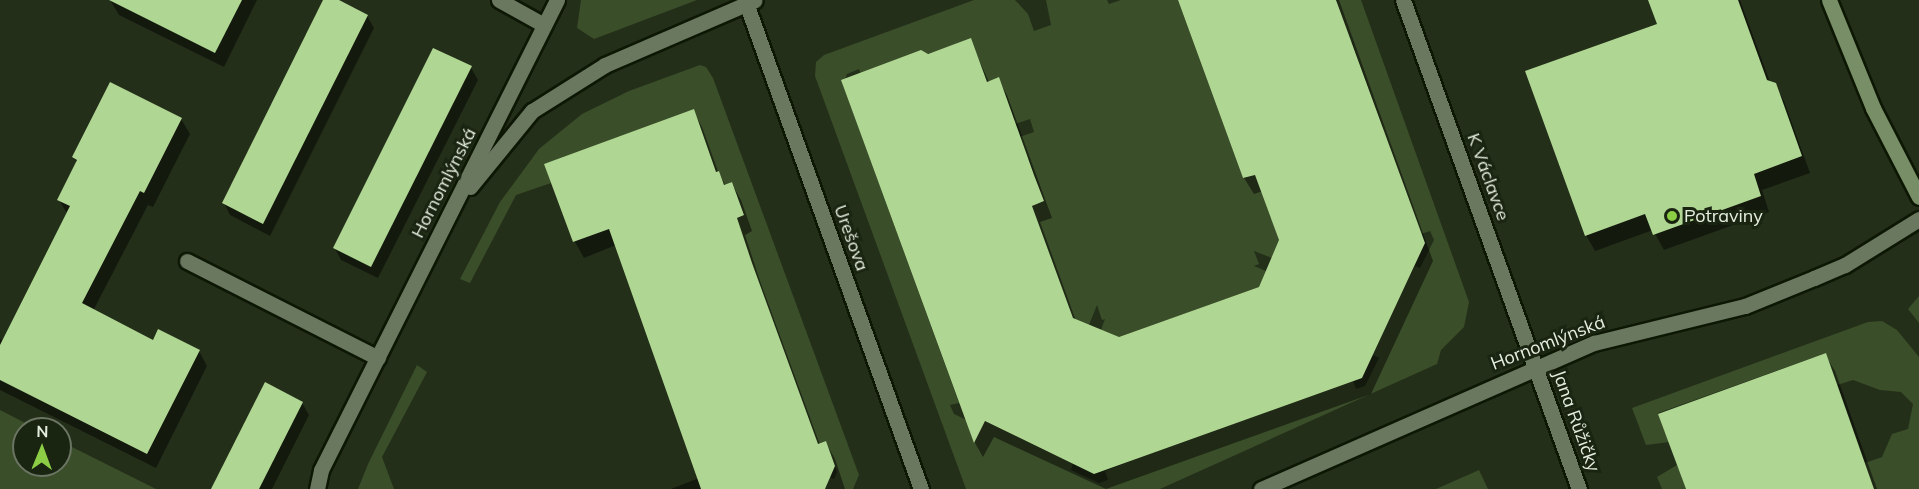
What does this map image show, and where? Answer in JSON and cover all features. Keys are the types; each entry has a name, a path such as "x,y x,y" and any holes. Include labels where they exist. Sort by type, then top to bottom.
{"street":[{"path":"499,0 544,25"},
{"name":"Hornomlýnská","path":"317,489 321,470 557,0"},
{"name":"K Václavce","path":"1404,0 1535,367"},
{"path":"1829,0 1873,108 1919,197"},
{"path":"453,207 532,111 605,65 749,1"},
{"name":"Urešova","path":"749,1 921,489"},
{"name":"Hornomlýnská","path":"1261,489 1594,343 1745,306 1845,265 1919,219"},
{"path":"187,261 378,358"},
{"name":"Jana Růžičky","path":"1535,367 1579,489"}],"green space":[{"path":"581,0 697,0 594,39 577,28"},
{"path":"974,0 1015,0 1028,14 1034,31 1051,25 1046,0 1107,0 1109,4 1121,0 1178,0 1243,178 1256,175 1284,254 1272,258 1254,251 1259,264 1254,266 1266,271 1271,283 1105,342 1101,330 1105,319 1102,320 1097,305 1089,325 1076,329 1032,206 1044,201 1029,159 1011,140 1034,132 1030,119 1006,127 1015,119 999,78 987,82 971,39 862,77 859,69 847,74 843,85 959,403 950,405 954,414 981,427 985,421 1033,442 1073,463 1071,470 1099,483 1108,480 1105,471 1146,455 1142,444 1188,440 1353,381 1356,389 1365,386 1379,358 1373,355 1396,303 1415,266 1420,268 1434,240 1430,231 1421,234 1397,167 1385,171 1383,127 1352,42 1342,45 1329,6 1337,3 1337,0 1361,0 1469,302 1464,327 1441,350 1437,364 1160,489 966,489 815,76 816,62 824,55"},
{"path":"700,65 706,67 713,78 859,475 853,489 825,489 830,477 834,479 837,472 826,441 814,446 736,219 744,214 732,182 724,185 719,171 715,172 694,110 545,164 551,183 516,195 470,283 460,279 500,202 539,149 582,114 629,91"},
{"path":"1919,296 1919,323 1908,309"},
{"path":"1882,321 1897,330 1919,357 1919,489 1874,489 1865,463 1882,457 1892,434 1908,429 1913,404 1901,392 1880,390 1853,380 1837,385 1826,353 1658,413 1669,442 1646,445 1632,408 1868,322"},
{"path":"417,365 427,372 382,457 394,489 358,489 368,464"},
{"path":"0,410 14,417 12,477 72,477 72,447 156,489 0,489"},
{"path":"1677,465 1686,489 1662,489 1657,477"},
{"path":"1479,470 1488,489 1436,489"}],"building":[{"path":"109,0 242,0 215,53"},
{"path":"323,0 339,0 368,15 263,224 222,203"},
{"path":"1178,0 1336,0 1425,243 1362,378 1094,474 985,421 974,443 841,80 921,50 928,54 971,38 987,82 999,77 1044,201 1032,206 1073,318 1119,337 1259,287 1279,240 1255,175 1243,178"},
{"path":"1648,0 1738,0 1767,80 1776,83 1802,156 1754,174 1761,196 1653,235 1645,214 1585,236 1525,71 1657,24"},
{"path":"433,48 472,66 371,267 333,248"},
{"path":"110,82 182,118 144,193 140,191 82,303 153,340 158,329 200,350 147,454 0,380 0,345 70,206 57,200 77,160 72,157"},
{"path":"694,109 716,172 719,171 724,185 732,182 744,215 737,218 752,263 818,444 826,441 835,466 825,489 701,489 609,229 573,242 544,164"},
{"path":"1826,353 1874,489 1686,489 1658,414"},
{"path":"265,382 303,402 259,489 211,489"}],"place":[{"name":"Potraviny","path":"1672,216"}]}
